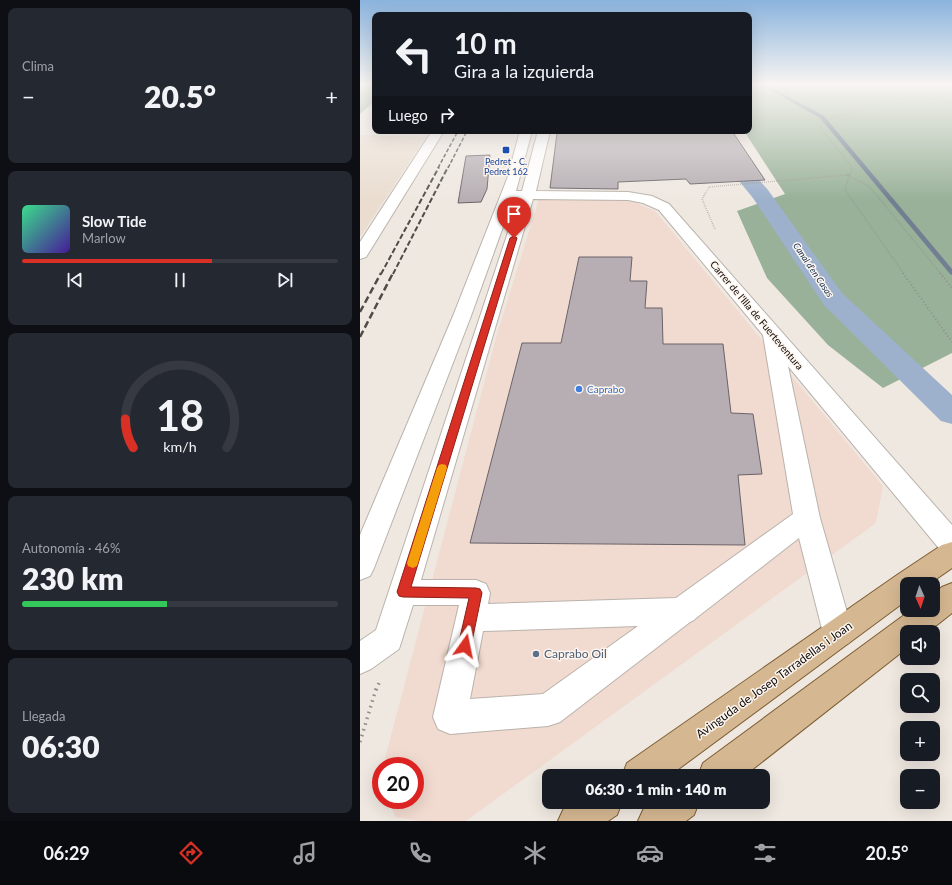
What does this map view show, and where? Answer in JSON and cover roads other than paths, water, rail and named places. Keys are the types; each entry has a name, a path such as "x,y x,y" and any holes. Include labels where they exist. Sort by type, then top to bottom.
{"main road":[{"name":"Avinguda de Josep Tarradellas i Joan","path":"917,577 952,553"},
{"name":"Avinguda de Josep Tarradellas i Joan","path":"650,769 900,589"},
{"path":"725,769 952,596"},
{"path":"577,821 594,809"},
{"path":"656,821 672,809"}],"street":[{"path":"360,254 436,134"},
{"path":"360,659 388,640 518,194 514,179 525,134"},
{"path":"360,568 462,316 518,194 543,134"},
{"name":"Carrer de l'Illa de Fuerteventura","path":"518,194 617,195 647,199 664,207 952,544"},
{"path":"772,333 807,518 838,633"},
{"path":"403,592 476,593 450,717 548,710 684,611 807,518"},
{"path":"471,618 684,611"}],"waterway":[{"path":"827,123 952,273"},
{"name":"Canal d'en Casas","path":"710,134 761,194 833,299 952,413"}],"railway":[{"path":"438,168 456,134"},
{"path":"448,168 465,134"},
{"path":"381,274 439,167"},
{"path":"393,274 448,167"},
{"path":"360,312 381,273"},
{"path":"360,337 393,273"}],"place":[{"name":"Pedret - C. Pedret 162","path":"506,150"},
{"name":"Caprabo","path":"579,389"},
{"name":"Caprabo Oil","path":"536,654"}]}
